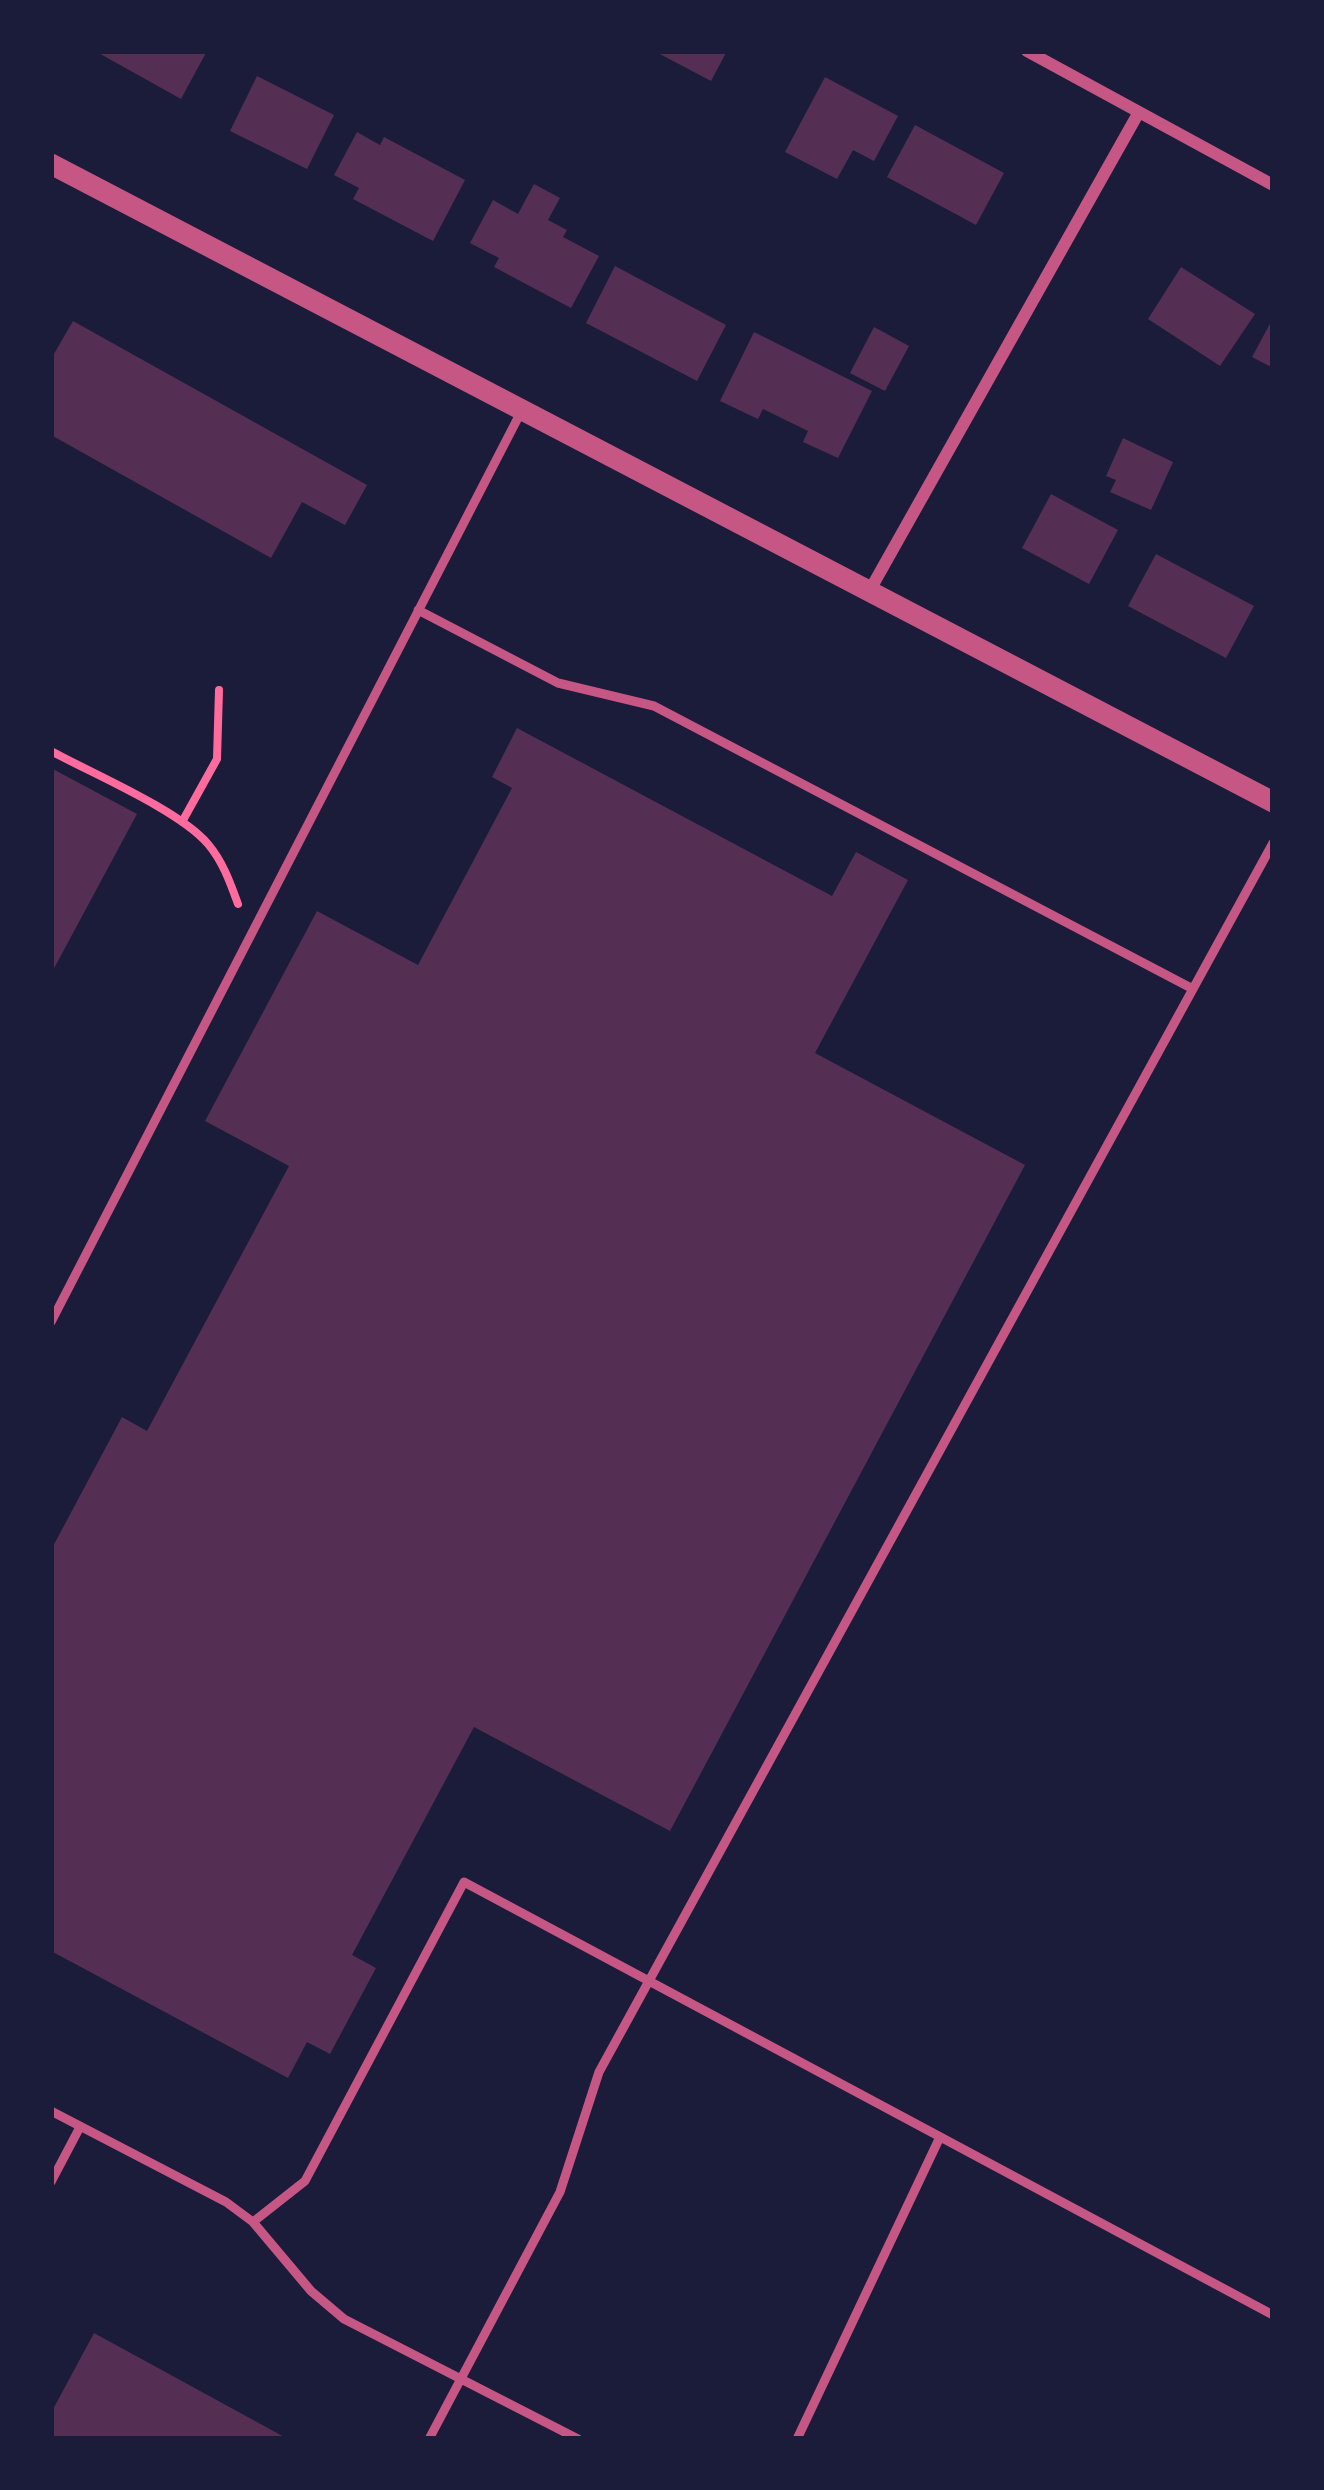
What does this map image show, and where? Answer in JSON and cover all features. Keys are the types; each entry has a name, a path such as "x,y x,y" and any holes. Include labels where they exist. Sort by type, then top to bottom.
{"street":[{"path":"1027,51 1273,185"},
{"path":"870,590 1138,112"},
{"path":"51,164 1273,802"}],"lane":[{"path":"51,1322 521,410"},
{"path":"418,610 558,683 654,706 1193,989"},
{"path":"429,2439 560,2192 599,2072 1273,844"},
{"path":"253,2222 305,2181 464,1882 1273,2315"},
{"path":"51,2111 226,2202 253,2222 311,2291 344,2319 578,2439"},
{"path":"51,2182 80,2127"},
{"path":"797,2439 940,2137"}],"path":[{"path":"182,822 217,759 219,690"},
{"path":"51,751 182,822 206,841 227,872 249,938"}],"building":[{"path":"95,51 207,51 181,99"},
{"path":"654,51 727,51 711,81"},
{"path":"257,76 334,115 307,169 230,131"},
{"path":"825,77 898,116 874,161 853,150 837,179 785,152"},
{"path":"915,125 1004,173 976,225 887,177"},
{"path":"357,132 380,145 384,137 465,180 433,241 353,199 359,188 334,175"},
{"path":"534,184 560,198 548,220 567,230 563,237 599,256 571,308 494,267 499,258 470,243 493,200 518,214"},
{"path":"615,266 726,325 697,381 586,323"},
{"path":"1181,267 1255,314 1220,366 1148,319"},
{"path":"1273,318 1273,368 1252,357"},
{"path":"73,321 367,485 345,525 302,502 271,558 51,435 51,359"},
{"path":"874,327 909,346 885,391 850,373"},
{"path":"754,332 872,391 838,458 803,442 808,431 763,409 758,419 720,401"},
{"path":"1123,438 1173,462 1151,510 1110,492 1116,480 1106,476"},
{"path":"1051,494 1118,530 1089,584 1022,548"},
{"path":"1156,554 1254,606 1226,658 1128,606"},
{"path":"517,728 832,896 856,852 908,880 815,1053 1025,1165 670,1831 474,1727 352,1955 376,1968 330,2054 307,2042 288,2078 51,1951 51,1550 122,1417 147,1431 289,1166 205,1121 317,911 418,965 512,788 492,777"},
{"path":"51,768 137,814 51,974"},
{"path":"94,2333 288,2439 51,2439 51,2413"}]}
